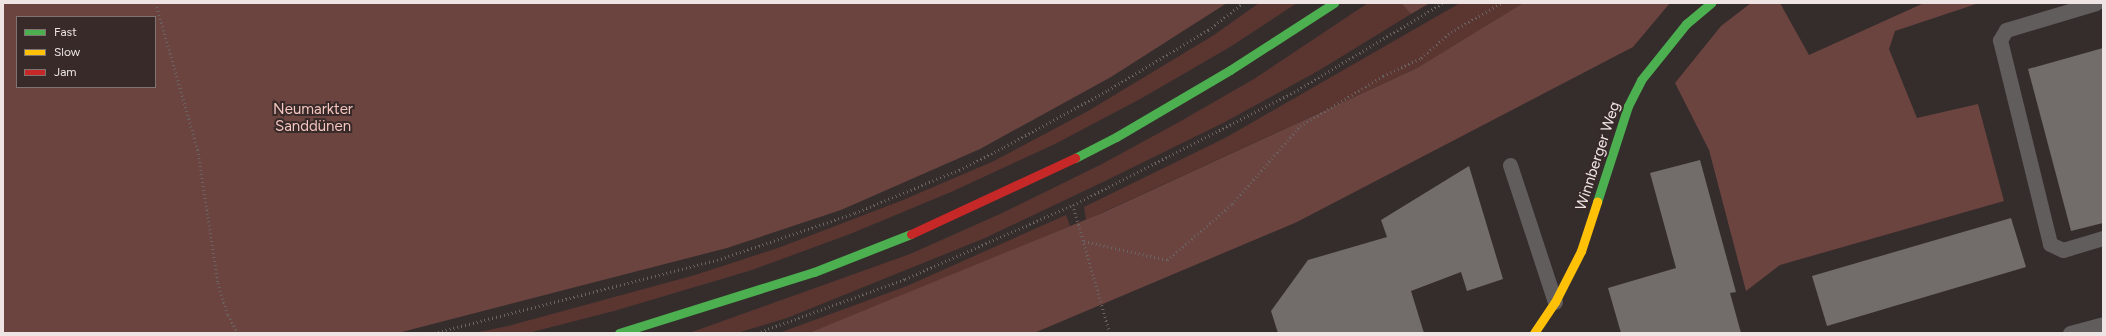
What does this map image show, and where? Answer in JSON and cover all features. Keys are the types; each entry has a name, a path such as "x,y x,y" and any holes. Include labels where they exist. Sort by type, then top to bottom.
{"main road":[{"path":"619,333 814,272 912,234 1012,189 1116,137 1230,70 1334,3"},
{"name":"Winnberger Weg","path":"1534,333 1555,302 1581,252 1628,106 1641,80 1662,51 1686,24 1711,3"}],"lane":[{"path":"2096,3 2006,30 2000,40 2050,244 2063,250 2103,238"},
{"path":"1510,165 1555,302"},
{"path":"2070,333 2103,324"}],"path":[{"path":"156,3 198,150 218,283 228,315 238,333"},
{"path":"434,333 717,260 855,213 958,170 1004,147 1108,90 1188,42 1243,3"},
{"path":"757,333 905,279 1073,205 1294,92 1443,3"},
{"path":"1084,241 1167,260 1232,204 1300,126 1384,76 1421,58 1451,32 1501,3"},
{"path":"1073,205 1110,333"}],"shaded area":[{"path":"1259,3 1297,3 1230,47 1142,98 1055,144 951,192 850,234 752,270 614,311 528,333 474,333 508,326 695,275 778,248 903,200 994,161 1088,111 1214,35"},
{"path":"1368,3 1401,3 1411,14 1318,71 1223,123 1103,182 985,238 787,318 737,333 689,333 910,254 1000,214 1102,164 1254,79"},
{"path":"1460,3 1523,3 1417,68 1086,220 1084,207 1225,138"},
{"path":"1066,215 1070,226 922,289 809,333 779,333 907,286"}],"green space":[{"name":"Neumarkter Sanddünen","path":"3,3 1227,3 1111,77 980,149 841,210 727,248 398,333 3,333"},
{"path":"1401,3 1430,3 1411,14"},
{"path":"1523,3 1670,3 1633,47 1297,222 1034,333 809,333 1102,213 1417,68"},
{"path":"1751,3 1780,3 1809,55 1924,3 1979,3 1895,31 1889,49 1917,118 1978,104 2004,201 1780,265 1746,291 1709,150 1675,83 1721,26"}],"building":[{"path":"2103,48 2103,223 2071,231 2028,69"},
{"path":"1700,160 1736,292 1730,293 1741,333 1621,333 1608,288 1676,268 1650,173"},
{"path":"1469,166 1503,279 1467,291 1461,272 1411,291 1424,333 1278,333 1271,311 1308,260 1387,237 1381,220"},
{"path":"2011,218 2026,267 1827,326 1812,276"}],"traffic: fast":[{"path":"1075,158 1116,137 1230,70 1334,3"},
{"path":"1597,202 1628,106 1641,80 1686,24 1711,3"},
{"path":"619,333 814,272 911,234"}],"traffic: slow":[{"path":"1534,333 1555,302 1581,251 1597,202"}],"traffic: jam":[{"path":"911,234 1075,158"}]}
